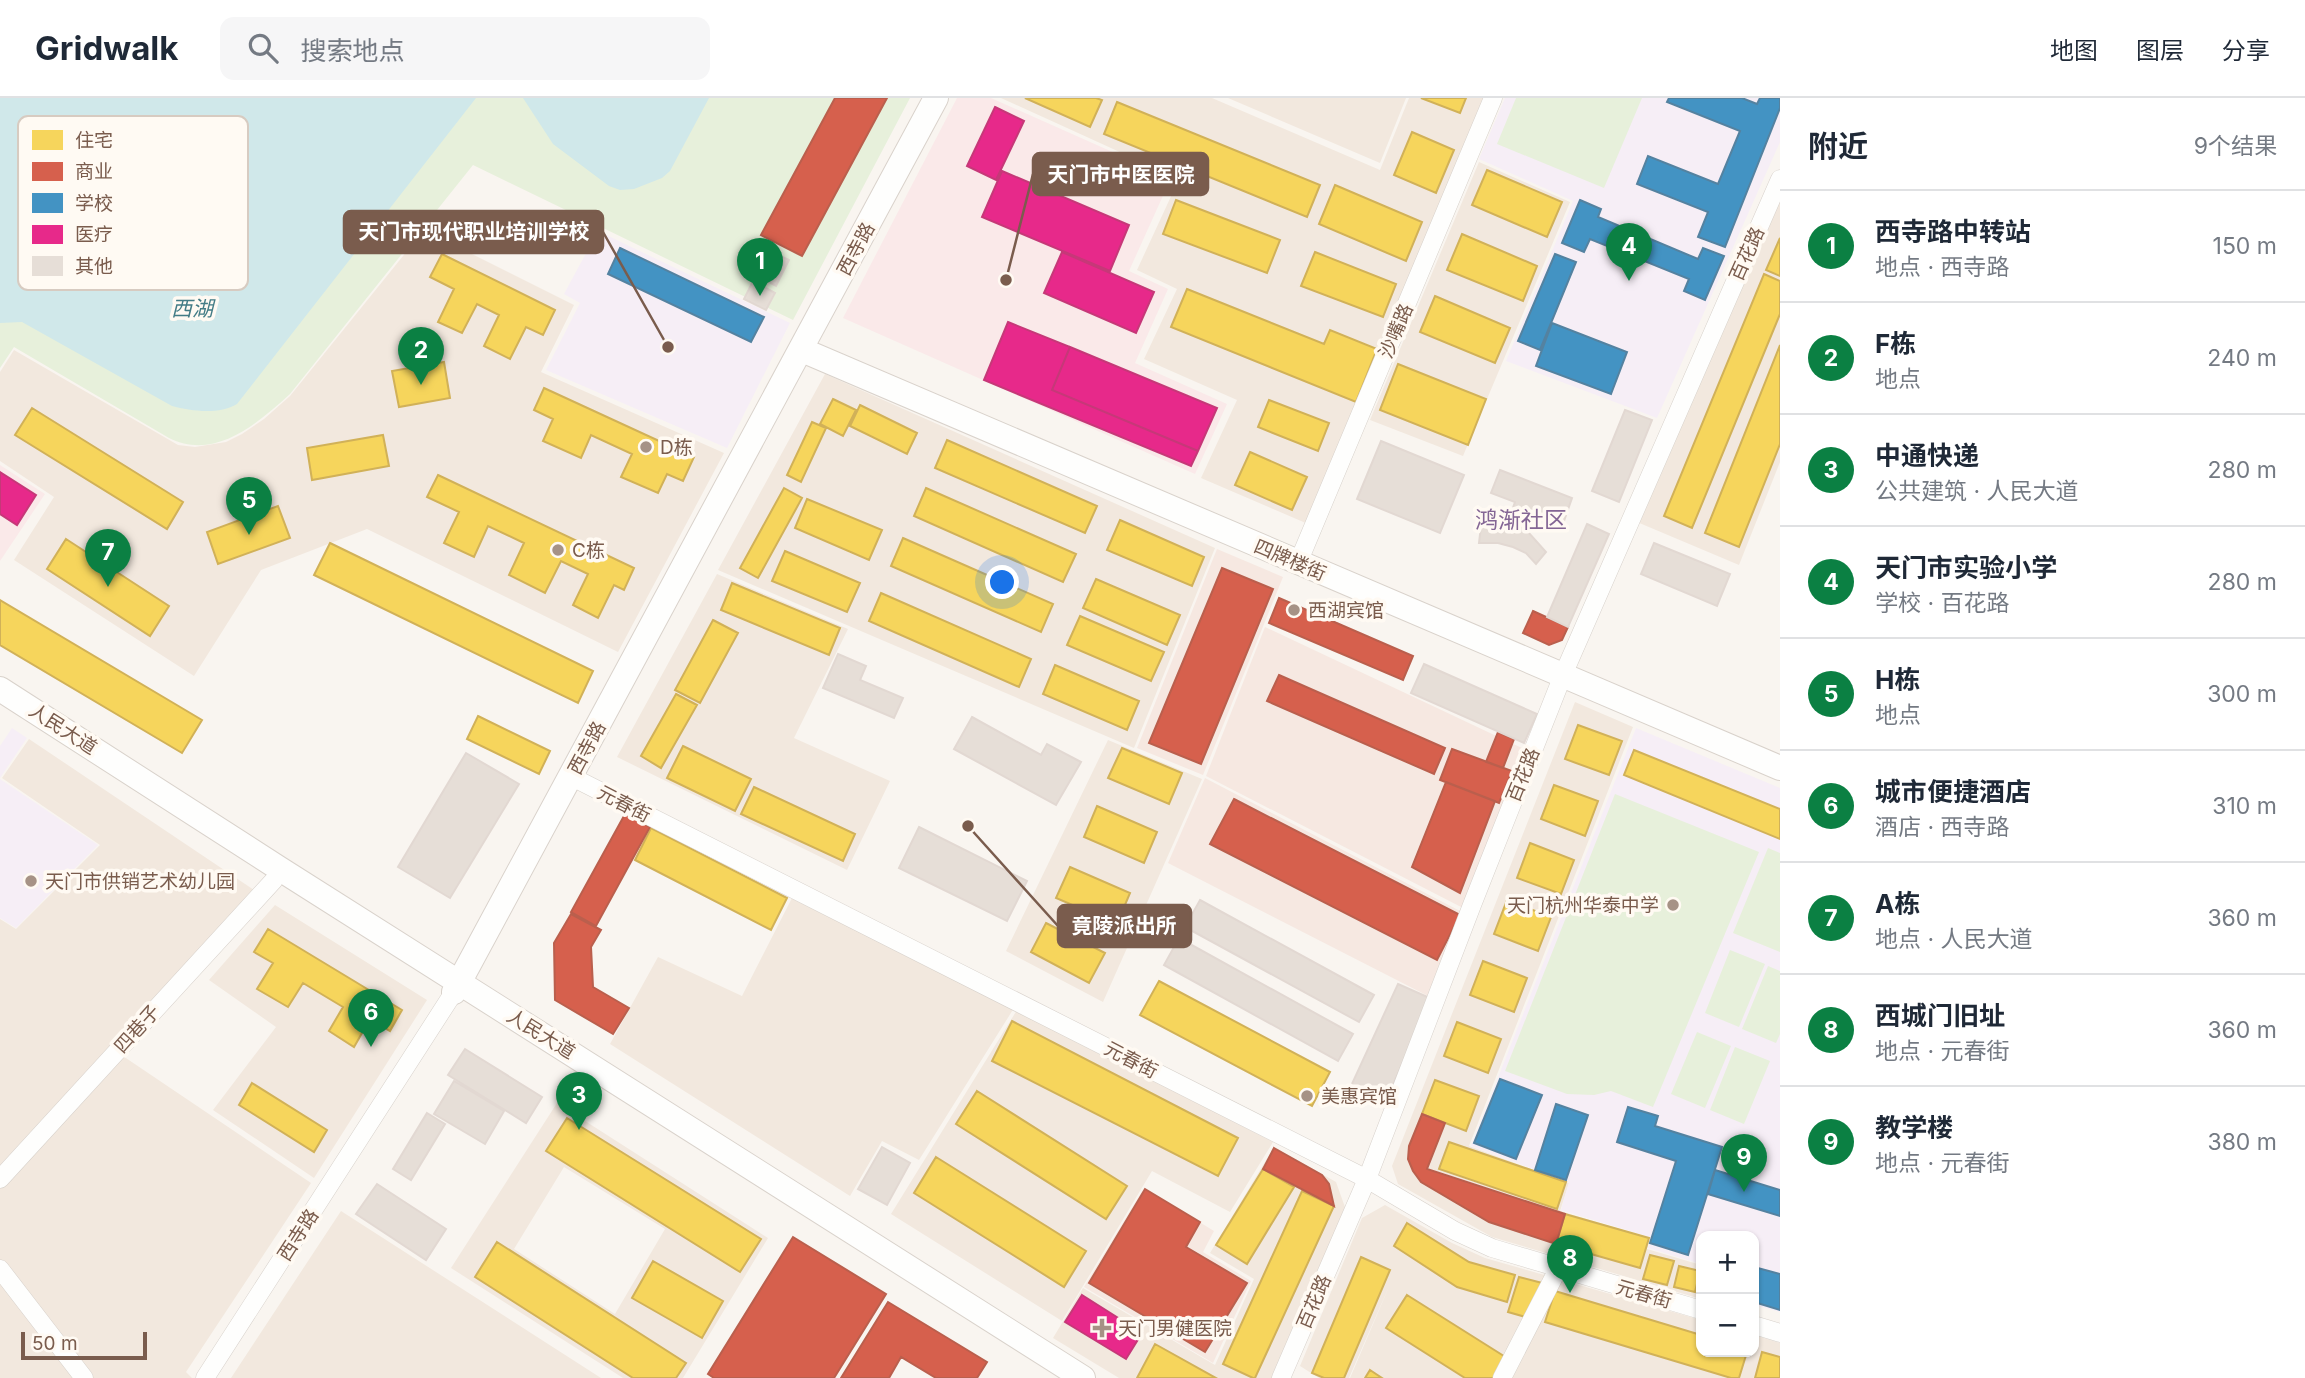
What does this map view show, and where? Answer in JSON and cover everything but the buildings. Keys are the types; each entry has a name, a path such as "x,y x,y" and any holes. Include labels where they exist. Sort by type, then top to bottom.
{"main road":[{"name":"西寺路","path":"457,987 936,98"},
{"name":"四牌楼街","path":"802,350 1780,768"},
{"name":"人民大道","path":"0,689 1063,1378"},
{"name":"人民大道","path":"0,703 274,880 457,987 1083,1378"}],"street":[{"name":"沙嘴路","path":"1298,564 1493,98"},
{"name":"百花路","path":"1282,1378 1367,1179 1563,676 1780,179"},
{"name":"元春街","path":"572,777 1367,1179 1475,1241 1558,1269 1696,1309"},
{"name":"四巷子","path":"0,1179 274,880"},
{"name":"西寺路","path":"205,1378 457,987"},
{"path":"0,1269 84,1378"},
{"path":"1502,1378 1558,1269"},
{"path":"1759,1327 1780,1333"}],"shaded area":[{"path":"957,98 991,98 1171,178 1129,271 1168,289 1135,363 1227,404 1195,474 843,318"},
{"path":"1001,98 1212,98 1380,170 1409,98 1485,98 1308,524 1201,478 1237,400 1144,359 1177,289 1137,270 1179,179"},
{"path":"1228,98 1406,98 1380,163"},
{"path":"1505,98 1780,98 1780,142 1657,418 1506,361 1573,201 1479,159"},
{"path":"1479,162 1570,202 1463,456 1370,420"},
{"path":"1780,199 1780,462 1739,565 1637,522"},
{"path":"424,230 574,305 541,372 724,453 618,652 367,529 261,570 194,676 14,560 54,497 0,461 0,372 14,350 178,445 195,447 226,442 264,419 290,396"},
{"path":"598,231 790,323 727,448 546,370 580,303 564,294"},
{"path":"825,374 1215,548 1134,748 718,570"},
{"path":"0,465 45,494 0,561"},
{"path":"1217,549 1283,577 1203,775 1137,748"},
{"path":"717,574 848,629 794,738 890,781 847,870 617,757"},
{"path":"1265,627 1524,749 1463,908 1206,776"},
{"path":"1575,702 1633,727 1469,1146 1569,1183 1560,1211 1650,1238 1647,1249 1696,1264 1696,1298 1492,1237 1398,1184 1392,1166"},
{"path":"12,728 27,738 0,778 0,746"},
{"name":"天门杭州华泰中学","path":"1636,728 1780,788 1780,1312 1759,1306 1759,1231 1696,1231 1696,1262 1648,1248 1650,1237 1561,1210 1569,1182 1471,1146"},
{"path":"29,739 254,890 114,1050 311,1183 186,1372 192,1378 0,1378 0,919 16,929 100,845 2,778"},
{"path":"1108,740 1202,779 1103,1002 1006,951"},
{"path":"1205,778 1462,912 1430,997 1168,863"},
{"name":"天门市供销艺术幼儿园","path":"0,779 98,845 16,928 0,918"},
{"path":"793,896 1014,1008 919,1160 882,1141 850,1196 610,1044 658,957 742,996"},
{"path":"275,905 427,1000 314,1178 213,1110 276,1027 209,980"},
{"path":"1017,1010 1273,1142 1230,1212 1152,1171 1062,1321 891,1214"},
{"path":"557,1103 768,1238 683,1378 623,1378 451,1268","holes":["564,1167 665,1229 615,1314 514,1249"]},
{"path":"1274,1147 1336,1182 1346,1210 1274,1378 1119,1378 1053,1338 1083,1288 1215,1365 1254,1279 1210,1253"},
{"path":"1144,1188 1214,1231 1203,1252 1251,1281 1213,1363 1084,1287"},
{"path":"1385,1205 1452,1243 1485,1258 1696,1319 1696,1357 1759,1357 1759,1337 1780,1343 1780,1378 1505,1378 1515,1360 1503,1353 1510,1358 1498,1378 1350,1378 1391,1282 1349,1378 1319,1378 1300,1366 1362,1218"},
{"path":"341,1211 601,1378 231,1378"}],"green space":[{"path":"0,98 910,98 793,320 473,165 290,394 264,417 234,436 203,445 186,444 169,438 14,347 0,368"},
{"path":"1516,98 1642,98 1604,188 1497,144"},
{"path":"1615,794 1759,852 1653,1107 1611,1091 1594,1095 1567,1094 1505,1071"},
{"path":"1768,848 1780,853 1780,952 1733,933"},
{"path":"1730,950 1765,964 1739,1027 1705,1013"},
{"path":"1768,966 1780,971 1780,1034 1776,1043 1742,1029"},
{"path":"1697,1032 1731,1046 1705,1108 1671,1094"},
{"path":"1735,1047 1770,1061 1744,1124 1710,1110"}],"water":[{"name":"西湖","path":"0,98 476,98 237,404 222,410 205,411 172,406 22,322 0,323"},
{"path":"523,98 709,98 670,171 662,178 634,189 620,190 609,186 553,144"}],"place":[{"name":"天门市中医医院","path":"1006,280"},
{"name":"天门市实验小学","path":"1629,281"},
{"name":"西寺路中转站","path":"760,296"},
{"name":"天门市现代职业培训学校","path":"668,347"},
{"name":"F栋","path":"421,385"},
{"name":"D栋","path":"646,447"},
{"name":"H栋","path":"249,535"},
{"name":"C栋","path":"558,550"},
{"name":"A栋","path":"108,587"},
{"name":"西湖宾馆","path":"1294,610"},
{"name":"竟陵派出所","path":"968,826"},
{"name":"天门市供销艺术幼儿园","path":"31,881"},
{"name":"天门杭州华泰中学","path":"1673,905"},
{"name":"城市便捷酒店","path":"371,1047"},
{"name":"美惠宾馆","path":"1307,1096"},
{"name":"中通快递","path":"579,1130"},
{"name":"教学楼","path":"1744,1192"},
{"name":"西城门旧址","path":"1570,1293"},
{"name":"天门男健医院","path":"1102,1328"}],"district":[{"name":"鸿渐社区","path":"1521,520"}]}
